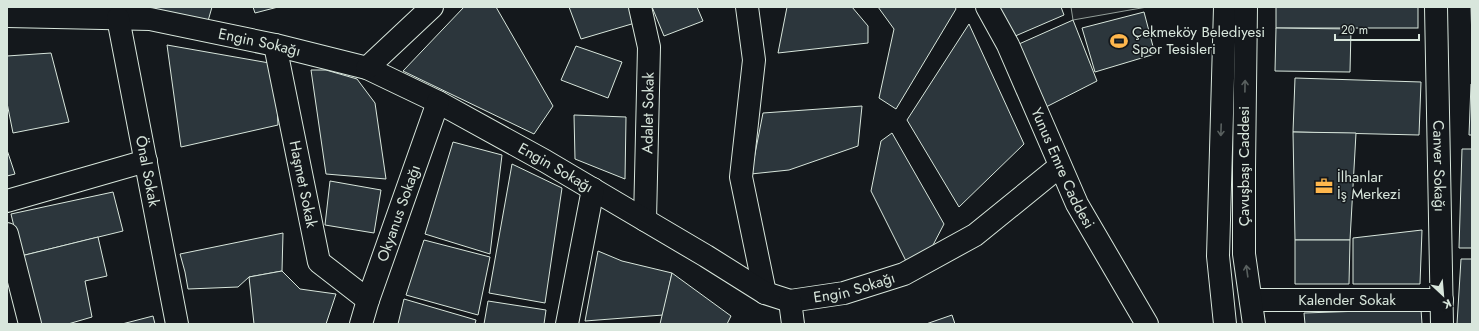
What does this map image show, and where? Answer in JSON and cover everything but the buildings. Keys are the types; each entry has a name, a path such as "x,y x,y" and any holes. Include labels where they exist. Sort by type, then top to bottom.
{"street":[{"path":"367,68 432,7"},
{"name":"Adalet Sokak","path":"640,7 649,47 645,220"},
{"path":"747,7 754,60 741,177 765,293"},
{"name":"Yunus Emre Caddesi","path":"987,7 1008,45 1077,204 1146,324"},
{"name":"Çavuşbaşı Caddesi","path":"1224,7 1218,256 1225,324"},
{"name":"Çavuşbaşı Caddesi","path":"1246,7 1244,254 1254,324"},
{"name":"Canver Sokağı","path":"1436,7 1442,324"},
{"name":"Engin Sokağı","path":"7,16 150,19 275,45 367,68 438,102 545,161 706,256 765,293 790,301 844,293 904,274 975,235 1060,166"},
{"name":"Önal Sokak","path":"118,18 177,324"},
{"name":"Haşmet Sokak","path":"275,45 319,262 368,300"},
{"name":"Okyanus Sokağı","path":"361,324 368,300 438,102"},
{"path":"7,201 146,161"},
{"path":"567,324 593,189"},
{"path":"7,234 30,324"},
{"name":"Kalender Sokak","path":"1251,300 1442,300"},
{"path":"790,301 794,324"}],"shaded area":[{"path":"1071,7 1147,7 1073,20"}],"place":[{"name":"Çekmeköy Belediyesi Spor Tesisleri","path":"1119,41"},
{"name":"İlhanlar İş Merkezi","path":"1324,186"}]}
